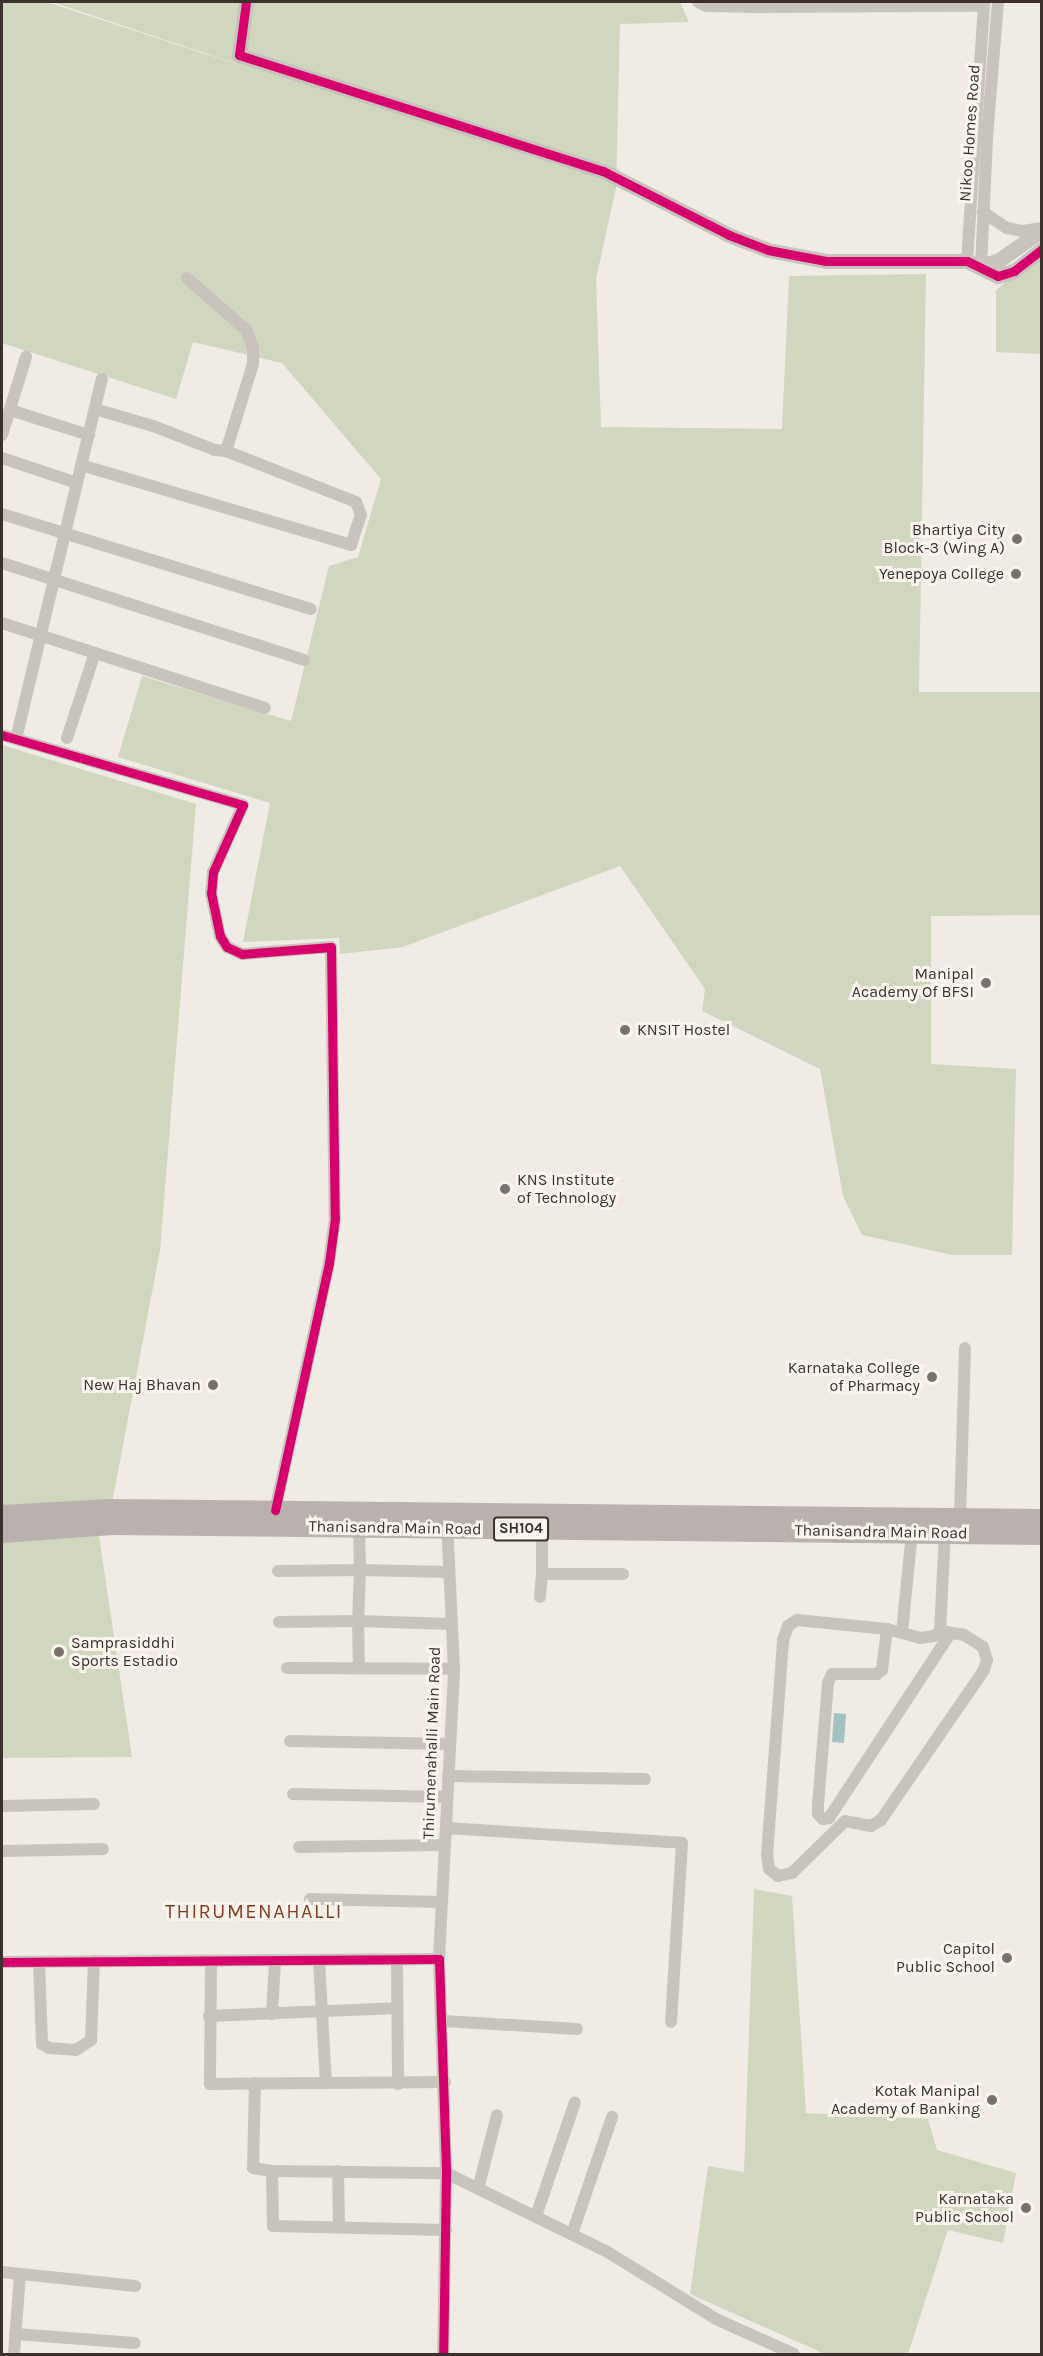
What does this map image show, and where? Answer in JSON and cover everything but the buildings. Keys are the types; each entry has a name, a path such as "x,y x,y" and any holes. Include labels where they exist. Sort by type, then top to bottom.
{"main road":[{"name":"Thanisandra Main Road","path":"2,1515 110,1509 274,1510 447,1520 542,1530 1041,1535"},
{"name":"Thanisandra Main Road","path":"2,1533 112,1525 359,1527 447,1520 960,1517 1041,1519"}],"street":[{"path":"246,2 239,55 603,171 748,243 787,255 826,261 974,264 999,260 1041,229"},
{"path":"698,2 706,6 984,4"},
{"name":"Nikoo Homes Road","path":"974,264 985,76 998,2"},
{"name":"Nikoo Homes Road","path":"974,264 983,212 984,4"},
{"path":"983,212 1007,228 1023,231 1041,229"},
{"path":"974,264 998,276 1014,271 1041,249"},
{"path":"188,278 246,330 253,347 253,364 226,452"},
{"path":"2,435 26,357"},
{"path":"16,739 102,379"},
{"path":"81,465 351,545 361,515 357,502 153,426 95,409"},
{"path":"10,410 88,435"},
{"path":"2,458 77,483"},
{"path":"2,514 311,609"},
{"path":"2,563 304,660"},
{"path":"2,623 265,708"},
{"path":"67,738 95,653"},
{"path":"2,735 243,805 213,872 211,893 220,936 227,947 242,954 331,947 335,1218 329,1263 274,1510"},
{"path":"960,1517 965,1348"},
{"name":"Thirumenahalli Main Road","path":"444,2355 447,2174 440,1959 454,1669 447,1520"},
{"path":"359,1527 359,1668"},
{"path":"540,1598 542,1530"},
{"path":"902,1632 912,1532"},
{"path":"887,1629 882,1670 877,1674 842,1672 832,1674 828,1683 818,1805 818,1814 823,1819 829,1818 945,1633 945,1533"},
{"path":"278,1571 449,1572"},
{"path":"542,1574 623,1574"},
{"path":"797,1620 902,1632 920,1638 945,1633 964,1635 983,1647 987,1660 984,1670 881,1820 871,1826 845,1821 792,1873 778,1876 769,1869 767,1855 783,1640 788,1626 797,1620"},
{"path":"279,1622 358,1621 452,1624"},
{"path":"287,1668 454,1669"},
{"path":"290,1741 450,1744"},
{"path":"448,1776 645,1779"},
{"path":"293,1794 447,1797"},
{"path":"2,1806 94,1804"},
{"path":"446,1828 682,1843 671,2022"},
{"path":"299,1847 445,1845"},
{"path":"2,1851 103,1849"},
{"path":"310,1899 442,1902"},
{"path":"2,1962 440,1959"},
{"path":"272,2014 275,1960"},
{"path":"319,1960 326,2083"},
{"path":"397,1960 398,2084"},
{"path":"39,1962 42,2044 49,2048 76,2050 91,2040 94,1961"},
{"path":"211,1961 210,2084 445,2082"},
{"path":"209,2016 397,2008"},
{"path":"442,2021 577,2029"},
{"path":"255,2083 253,2168 272,2171 447,2174 606,2251 716,2319 794,2355"},
{"path":"536,2216 575,2102"},
{"path":"478,2188 497,2115"},
{"path":"572,2234 612,2117"},
{"path":"272,2171 273,2226 446,2230"},
{"path":"338,2171 339,2227"},
{"path":"2,2272 135,2286"},
{"path":"14,2355 20,2274"},
{"path":"15,2334 135,2343"}],"green space":[{"path":"2,2 47,2 273,76 52,2 680,2 689,22 620,24 616,188 596,279 601,427 782,429 789,276 926,274 919,692 1041,692 1041,915 931,916 931,1064 1016,1069 1012,1255 952,1255 862,1235 843,1196 820,1069 702,1011 705,989 620,866 403,947 340,954 339,938 243,942 270,803 118,757 142,676 291,721 329,566 358,557 381,479 282,363 193,342 176,399 2,343"},
{"path":"1041,255 1041,354 996,352 996,290"},
{"path":"2,745 196,804 160,1250 112,1503 2,1505"},
{"name":"Samprasiddhi Sports Estadio","path":"99,1536 132,1757 2,1758 2,1542"},
{"path":"754,1889 792,1896 806,2113 928,2119 937,2150 1016,2173 1003,2243 948,2230 908,2354 825,2354 690,2294 708,2166 744,2172"}],"water":[{"path":"834,1713 846,1714 844,1743 832,1742"}],"cycle path":[{"path":"246,2 239,55 603,171 729,235 768,250 826,261 967,261 998,276 1014,271 1042,249"},
{"path":"2,735 243,805 213,872 211,893 220,936 227,947 242,954 331,947 335,1218 329,1263 275,1510"},
{"path":"2,1962 439,1959 446,2173 443,2354"}],"place":[{"name":"Bhartiya City Block-3 (Wing A)","path":"1017,539"},
{"name":"Yenepoya College","path":"1016,574"},
{"name":"Manipal Academy Of BFSI","path":"986,983"},
{"name":"KNSIT Hostel","path":"625,1030"},
{"name":"KNS Institute of Technology","path":"505,1189"},
{"name":"Karnataka College of Pharmacy","path":"932,1377"},
{"name":"New Haj Bhavan","path":"213,1385"},
{"name":"Samprasiddhi Sports Estadio","path":"59,1652"},
{"name":"Capitol Public School","path":"1007,1958"},
{"name":"Kotak Manipal Academy of Banking","path":"992,2100"},
{"name":"Karnataka Public School","path":"1026,2208"}],"district":[{"name":"THIRUMENAHALLI","path":"254,1911"}]}
